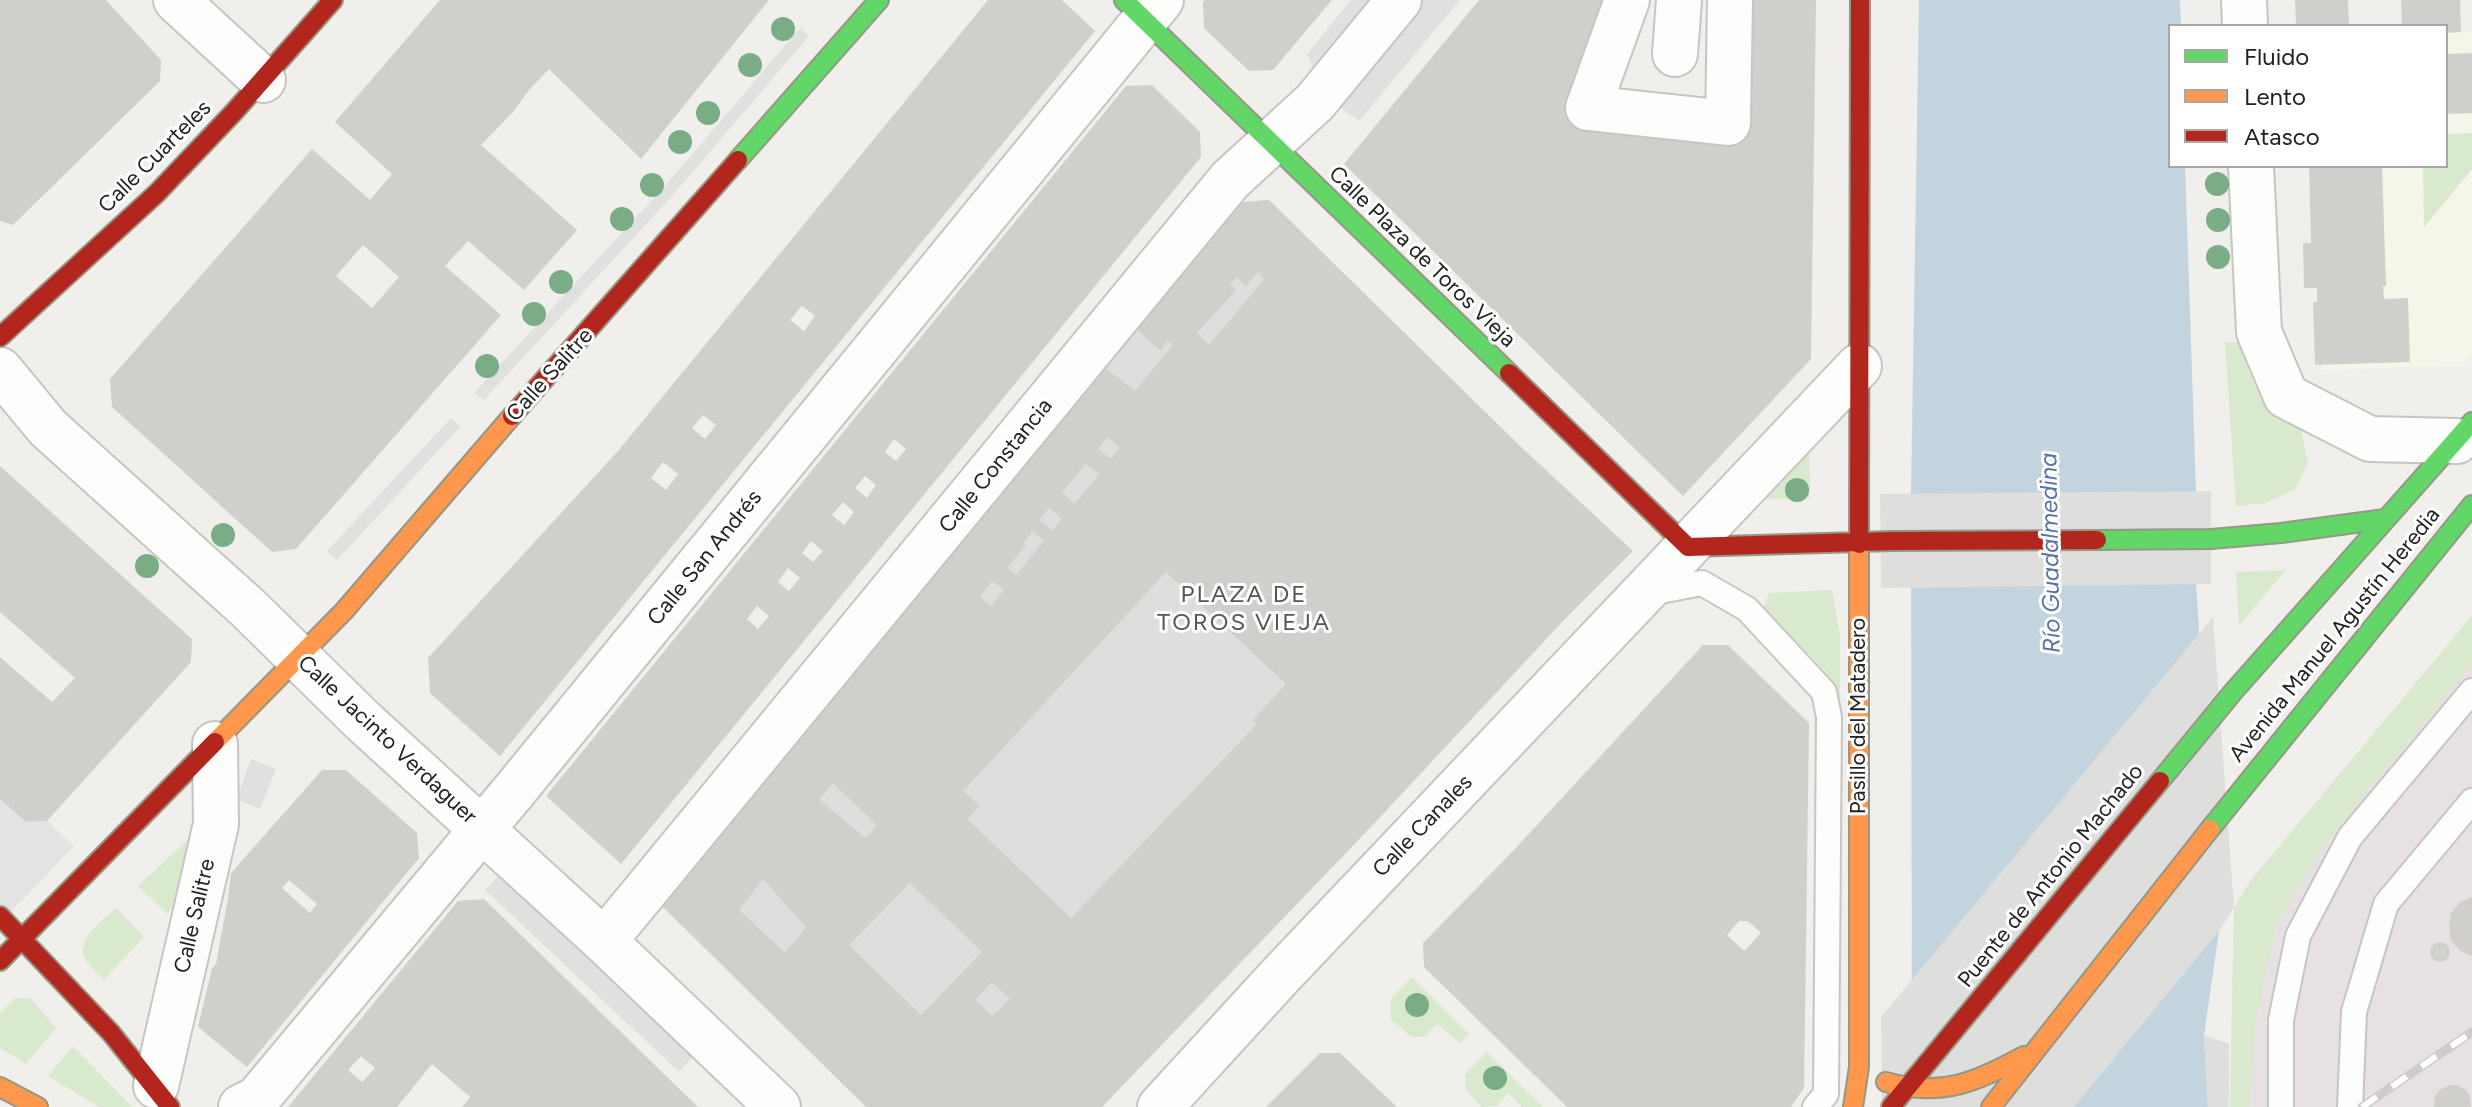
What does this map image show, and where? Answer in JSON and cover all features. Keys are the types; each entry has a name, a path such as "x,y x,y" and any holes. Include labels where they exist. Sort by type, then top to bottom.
{"main road":[{"name":"Calle Cuarteles","path":"0,337 128,221 263,80 333,0"},
{"name":"Calle Salitre","path":"0,961 344,611 879,0"},
{"name":"Pasillo del Matadero","path":"1853,1107 1859,1067 1860,0"},
{"name":"Calle Plaza de Toros Vieja","path":"1143,7 1270,144 1688,547"},
{"name":"Avenida Manuel Agustín Heredia","path":"2233,692 2465,432"},
{"name":"Avenida Manuel Agustín Heredia","path":"2036,1049 2472,505"},
{"path":"1688,547 2211,539 2385,519"},
{"name":"Puente de Antonio Machado","path":"1891,1107 2233,692"},
{"path":"0,916 91,1012 163,1096"},
{"path":"1859,1067 1905,1090 1950,1089 1990,1076 2036,1049"},
{"path":"1991,1107 2036,1049"},
{"path":"0,1087 38,1107"}],"street":[{"path":"176,0 263,80"},
{"name":"Calle Constancia","path":"604,941 1230,180 1315,102 1399,0"},
{"path":"1627,0 1588,108 1728,123 1730,0"},
{"path":"1675,54 1679,0"},
{"path":"2244,0 2245,24"},
{"name":"Calle San Andrés","path":"241,1107 257,1099 482,829 1143,7"},
{"path":"2251,168 2259,332 2286,396 2370,439 2465,432"},
{"path":"1688,547 1859,366"},
{"name":"Calle Jacinto Verdaguer","path":"0,370 48,428 248,608 362,720 604,941 778,1107"},
{"name":"Calle Canales","path":"1160,1107 1688,547"},
{"name":"Calle Salitre","path":"163,1096 216,824 215,744"}],"lane":[{"name":"Pasillo del Matadero","path":"1646,593 1702,583 1747,609 1824,692 1829,717 1820,1100"},
{"path":"2281,1107 2281,1020 2298,936 2350,837 2472,691"},
{"path":"2350,1107 2354,1012 2386,904 2472,801"}],"shaded area":[{"path":"1351,0 1382,0 1317,78 1307,54"},
{"path":"1422,0 1460,0 1359,121 1336,104"},
{"path":"800,28 809,36 673,195 484,400 474,393 665,186"},
{"path":"2472,32 2472,354 2463,366 2322,370 2322,365 2315,365 2313,302 2317,301 2317,288 2304,288 2303,243 2311,242 2309,168 2448,168 2448,33"},
{"path":"1269,200 1409,338 1180,585 1288,686 1520,446 1633,551 1102,1107 742,984 663,907 1199,250 1243,202"},
{"path":"451,418 460,427 337,560 327,551"},
{"path":"2472,616 2472,1107 2230,1107 2234,908 2251,880"},
{"path":"251,759 276,769 260,809 236,799"},
{"path":"0,799 26,822 47,821 74,846 0,923"},
{"path":"505,869 698,1051 679,1072 485,890"}],"green space":[{"path":"2472,133 2472,169 2424,227 2423,168 2448,168 2448,134"},
{"path":"2238,342 2254,384 2300,425 2308,464 2295,489 2266,503 2236,506 2225,343"},
{"path":"1805,451 1809,451 1810,498 1762,499"},
{"path":"2286,570 2239,625 2236,572"},
{"path":"1832,590 1840,635 1840,713 1834,689 1825,671 1763,609 1769,593"},
{"path":"2472,616 2472,664 2327,841 2276,925 2255,1025 2250,1107 2230,1107 2234,908 2251,880"},
{"path":"191,837 193,886 167,914 138,886"},
{"path":"116,908 144,937 104,980 86,961 84,945 91,931"},
{"path":"1412,977 1469,1034 1460,1043 1437,1024 1424,1037 1411,1037 1391,1020 1391,998"},
{"path":"15,998 30,998 56,1028 26,1064 0,1048 0,1013"},
{"path":"73,1046 132,1107 99,1107 48,1076"},
{"path":"1487,1052 1543,1107 1522,1107 1508,1093 1497,1106 1482,1107 1465,1090 1465,1074"}],"water":[{"name":"Río Guadalmedina","path":"1919,0 2180,0 2181,24 2168,24 2168,168 2185,168 2196,491 2196,584 2219,931 2204,1035 2208,1107 1912,1107 1911,494"}],"pier":[{"path":"2211,491 2211,584 1881,588 1880,494"},
{"path":"2213,617 2234,908 2219,931 2074,1107 1882,1107 1881,1017"},
{"path":"2204,1035 2229,1044 2229,1107 2208,1107"}],"building":[{"path":"0,0 106,0 161,60 160,81 13,225 0,221"},
{"path":"440,0 769,0 641,159 549,69 529,90 513,112 481,145 577,230 524,290 468,241 445,266 501,315 296,549 272,552 112,407 110,379 312,149 370,200 392,174 335,122","holes":["363,245 399,277 372,308 336,276"]},
{"path":"988,0 1062,0 1095,31 500,756 430,693 428,658 618,451","holes":["802,306 815,316 804,331 790,320","703,415 716,425 705,439 692,428","663,462 678,474 666,490 651,478"]},
{"path":"1205,0 1332,0 1273,70 1249,71 1204,28"},
{"path":"1479,0 1627,0 1588,108 1728,123 1730,0 1816,0 1811,359 1683,496 1344,164"},
{"path":"2295,0 2348,0 2349,24 2296,24"},
{"path":"2401,0 2460,0 2461,32 2448,33 2448,24 2402,24"},
{"path":"2472,53 2472,113 2448,114 2448,54"},
{"path":"1152,85 1200,132 1201,157 621,864 546,796 1126,86","holes":["894,439 906,449 896,461 885,452","865,476 876,485 867,498 855,488","843,502 854,512 844,525 832,515","811,541 823,551 813,562 802,553","788,568 800,578 789,591 778,582","757,606 769,616 758,629 747,619"]},
{"path":"2309,168 2382,168 2384,299 2408,298 2410,362 2315,365 2313,302 2317,302 2317,288 2304,288 2303,243 2311,243"},
{"path":"1269,200 1520,446 1633,551 1102,1107 866,1107 663,907 1104,367 1135,391 1173,345 1167,341 1161,351 1136,329 1199,250 1243,202","holes":["1258,272 1264,278 1209,345 1197,333 1236,290 1230,284 1237,277 1246,286","1107,437 1120,448 1111,459 1098,449","1085,464 1099,474 1075,504 1062,493","1049,508 1062,519 1052,530 1039,520","1033,531 1044,541 1016,575 1007,568 1026,545 1023,543","1166,572 1286,684 1253,720 1257,724 1071,918 967,819 980,806 963,791","992,581 1004,590 991,606 980,597","833,783 877,825 866,838 819,800","763,879 806,927 785,953 739,910","910,883 982,952 921,1015 849,945","992,982 1010,999 993,1016 975,1000"]},
{"path":"0,466 192,639 191,662 47,821 26,822 0,799 0,657 52,702 75,678 0,612"},
{"path":"1703,645 1728,645 1809,723 1804,1088 1791,1107 1567,1107 1424,967 1423,943 1513,851","holes":["1739,921 1748,921 1761,933 1744,951 1727,935"]},
{"path":"322,770 346,770 417,833 419,858 247,1067 198,1027 212,968 216,964 231,873","holes":["289,880 317,904 310,913 282,888"]},
{"path":"2472,897 2472,956 2460,951 2451,940 2449,927 2451,913 2460,902"},
{"path":"484,899 698,1107 462,1107 470,1097 432,1064 397,1107 288,1107 458,901","holes":["361,1056 375,1068 362,1082 348,1070"]},
{"path":"2440,942 2447,945 2450,952 2447,959 2440,962 2433,959 2430,952 2433,945"},
{"path":"1320,1053 1340,1053 1397,1107 1266,1107"},
{"path":"2449,1085 2465,1089 2470,1096 2471,1107 2434,1107 2435,1096"}],"railway":[{"path":"2362,1107 2472,1032"}],"traffic: fast":[{"path":"738,160 879,0"},
{"path":"1124,0 1509,373"},
{"path":"2160,781 2233,692 2472,422"},
{"path":"2210,829 2472,505"},
{"path":"2097,540 2211,539 2385,519"}],"traffic: slow":[{"path":"215,742 344,611 512,416"},
{"path":"1853,1107 1859,1067 1859,544"},
{"path":"1991,1107 2210,829"},
{"path":"1886,1082 1924,1088 1958,1085 2024,1056"},
{"path":"0,1087 38,1107"}],"traffic: jam":[{"path":"0,337 157,193 333,0"},
{"path":"1859,544 1860,0"},
{"path":"512,416 738,160"},
{"path":"1509,373 1688,547 1893,541 2097,540"},
{"path":"0,961 215,742"},
{"path":"1891,1107 2160,781"},
{"path":"0,916 111,1033 170,1107"}],"district":[{"name":"PLAZA DE TOROS VIEJA","path":"1244,609"}]}
